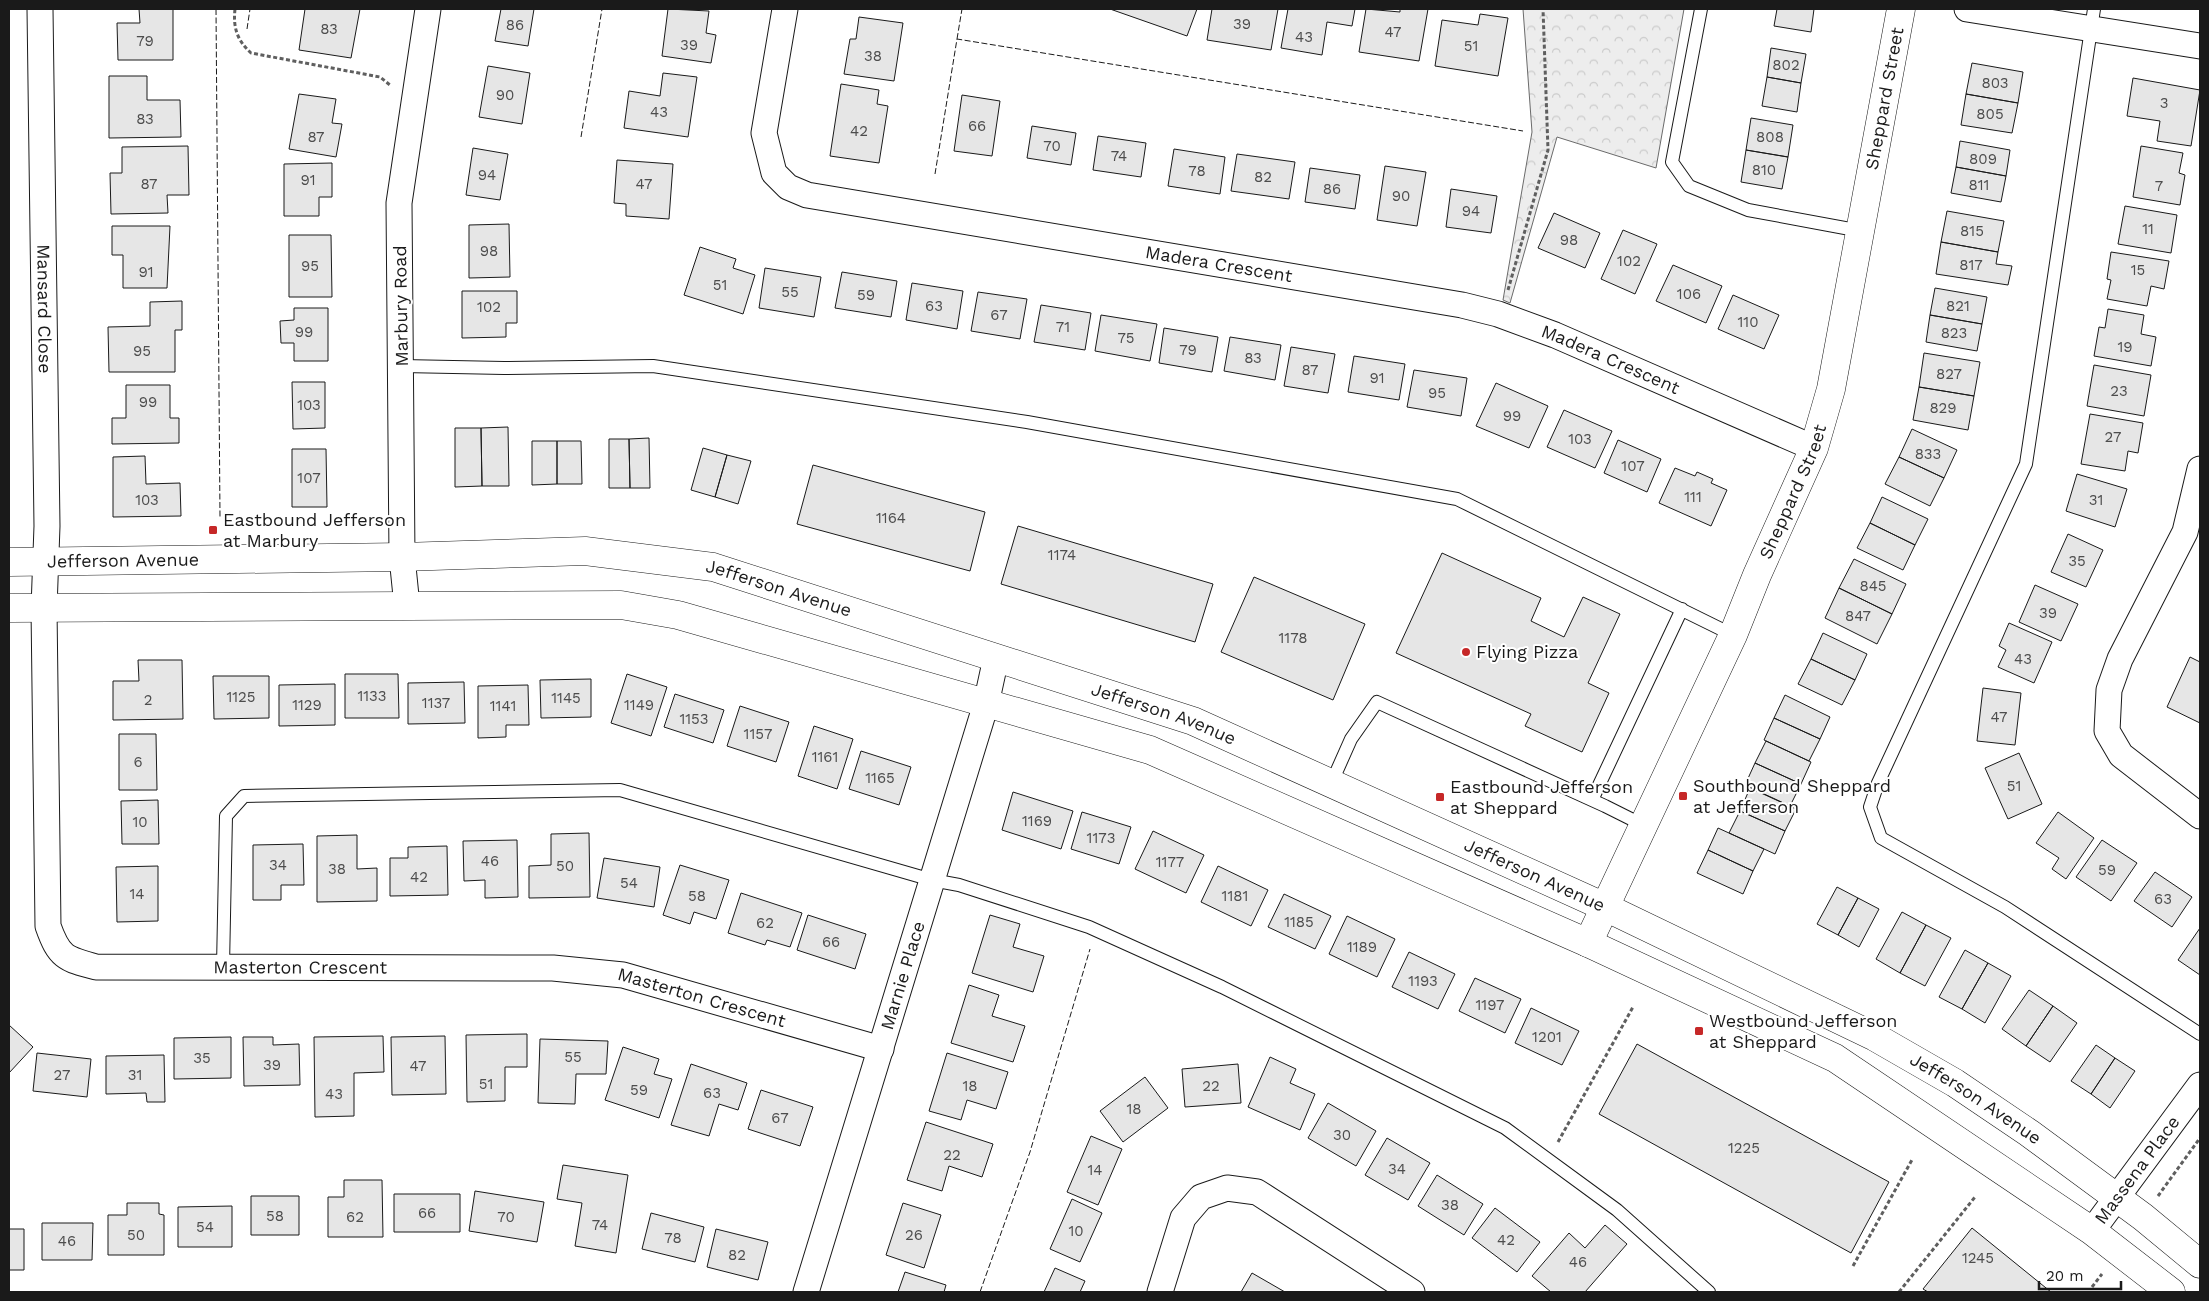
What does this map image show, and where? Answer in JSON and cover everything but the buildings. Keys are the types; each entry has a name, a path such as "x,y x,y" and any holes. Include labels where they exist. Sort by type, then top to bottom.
{"street":[{"name":"Mansard Close","path":"40,9 47,562 44,608"},
{"name":"Marbury Road","path":"406,606 402,557 402,366 399,203 428,9"},
{"name":"Madera Crescent","path":"785,9 764,133 774,173 788,187 817,197 1452,303 1498,314 1555,335 1814,448"},
{"name":"Sheppard Street","path":"1588,943 1733,635 1757,575 1814,448 1831,389 1901,9"},
{"path":"1967,9 2092,19 2200,46"},
{"path":"2200,469 2185,532 2120,659 2109,690 2107,731 2121,755 2200,816"},
{"name":"Jefferson Avenue","path":"9,562 402,557 585,551 713,567 1192,721 1605,907 1875,1036 1955,1083 2029,1133 2117,1198 2200,1264"},
{"path":"9,608 621,605 678,616 1150,750 1588,943 1835,1058 2092,1231 2171,1292"},
{"name":"Masterton Crescent","path":"44,608 48,926 56,948 71,960 96,968 223,966 553,968 623,975 881,1049"},
{"name":"Marnie Place","path":"806,1292 986,704 996,658"},
{"name":"Massena Place","path":"2092,1231 2200,1084"},
{"path":"1160,1292 1183,1218 1200,1197 1227,1188 1257,1192 1412,1292"}],"lane":[{"path":"1701,9 1672,162 1689,186 1748,210 1861,231"},
{"path":"2092,19 2026,464 1878,782 1870,807 1881,838 2005,907 2200,1034"},
{"path":"402,366 504,368 653,366 1027,422 1457,499 1733,635"},
{"path":"1592,800 1682,609"},
{"path":"1331,784 1351,740 1377,702 1643,825"},
{"path":"223,966 226,816 244,796 620,790 932,880 959,885 1089,926 1134,946 1222,987 1505,1128 1617,1210 1709,1292"}],"path":[{"path":"236,9 234,23 240,42 252,53 380,76 413,102"},
{"path":"1507,291 1548,150 1542,9"},
{"path":"1548,1159 1633,1007"},
{"path":"2162,1190 2200,1138"},
{"path":"1853,1266 1913,1158"},
{"path":"1899,1292 1975,1197"}],"green space":[{"path":"1523,9 1684,9 1656,168 1557,137 1510,303 1503,300 1532,132"}],"fence":[{"path":"216,9 220,517"},
{"path":"247,29 250,9"},
{"path":"581,137 602,9"},
{"path":"957,39 962,9"},
{"path":"935,174 957,39 1523,131"},
{"path":"980,1292 1030,1152 1090,949"}],"place":[{"name":"Eastbound Jefferson at Marbury","path":"213,530"},
{"name":"Flying Pizza","path":"1466,652"},
{"name":"Southbound Sheppard at Jefferson","path":"1683,796"},
{"name":"Eastbound Jefferson at Sheppard","path":"1440,797"},
{"name":"Westbound Jefferson at Sheppard","path":"1699,1031"}]}
